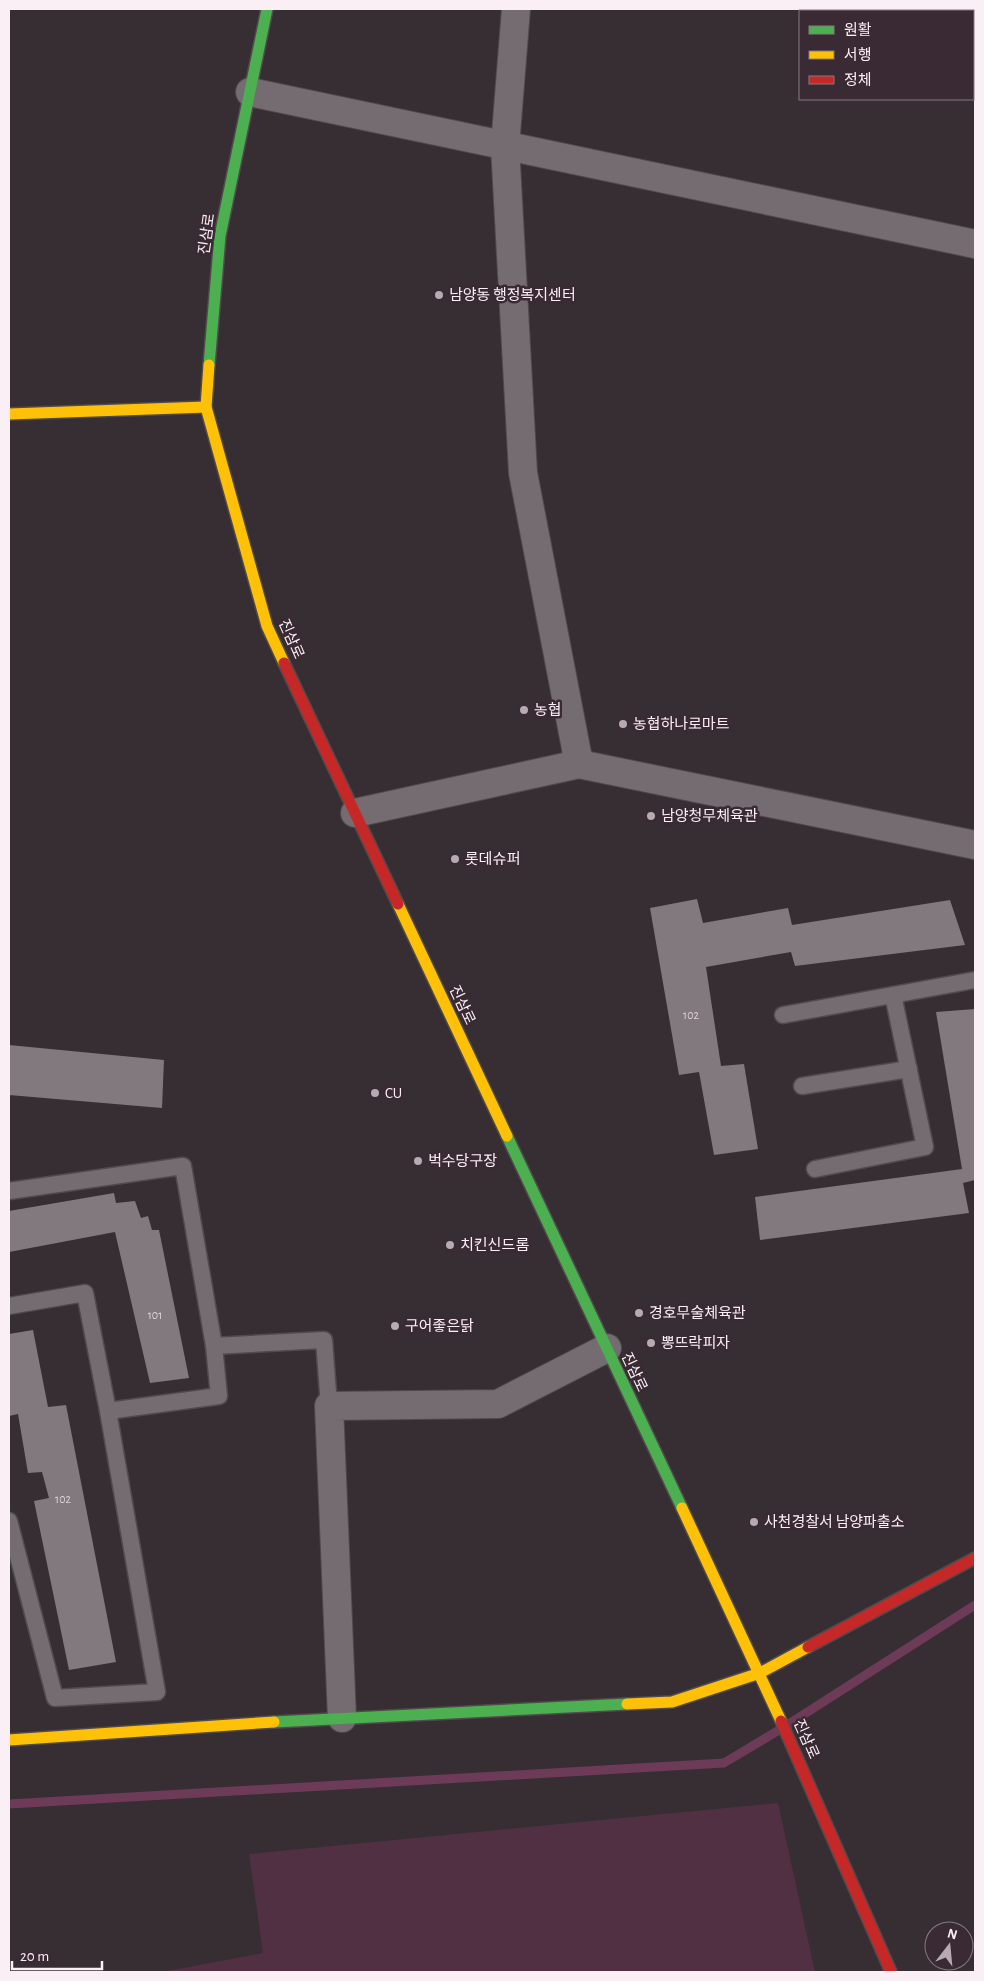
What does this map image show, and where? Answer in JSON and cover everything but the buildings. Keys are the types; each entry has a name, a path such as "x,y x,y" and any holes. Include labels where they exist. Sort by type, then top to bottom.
{"street":[{"name":"진삼로","path":"267,9 220,236 206,407 267,626 760,1673 890,1972"},
{"path":"516,9 505,146 523,473 579,764"},
{"path":"250,92 975,244"},
{"path":"9,414 206,407"},
{"path":"355,813 579,764 975,845"},
{"path":"342,1718 329,1406 498,1404 607,1348"},
{"path":"9,1740 342,1718 672,1702 760,1673 975,1558"}],"lane":[{"path":"783,1015 975,980"},
{"path":"816,1169 926,1147 893,995"},
{"path":"802,1086 909,1069"},
{"path":"9,1192 183,1166 214,1346 219,1396 108,1411"},
{"path":"9,1306 85,1293 108,1411 157,1692 55,1698 9,1521"},
{"path":"214,1346 324,1340 329,1406"}],"shaded area":[{"path":"778,1803 815,1972 162,1972 263,1953 249,1854"}],"waterway":[{"path":"9,1804 724,1763 975,1605"}],"traffic: fast":[{"path":"209,365 220,236 267,9"},
{"path":"507,1136 682,1508"},
{"path":"274,1722 627,1704"}],"traffic: slow":[{"path":"209,365 206,407 267,626 284,663"},
{"path":"9,414 206,407"},
{"path":"398,904 507,1136"},
{"path":"682,1508 781,1721"},
{"path":"627,1704 672,1702 760,1673 808,1647"},
{"path":"9,1740 274,1722"}],"traffic: jam":[{"path":"284,663 398,904"},
{"path":"808,1647 975,1558"},
{"path":"781,1721 891,1972"}],"place":[{"name":"남양동 행정복지센터","path":"439,295"},
{"name":"농협","path":"524,710"},
{"name":"농협하나로마트","path":"623,724"},
{"name":"남양청무체육관","path":"651,816"},
{"name":"롯데슈퍼","path":"455,859"},
{"name":"CU","path":"375,1093"},
{"name":"벅수당구장","path":"418,1161"},
{"name":"치킨신드롬","path":"450,1245"},
{"name":"경호무술체육관","path":"639,1313"},
{"name":"구어좋은닭","path":"395,1326"},
{"name":"뽕뜨락피자","path":"651,1343"},
{"name":"사천경찰서 남양파출소","path":"754,1522"}]}
